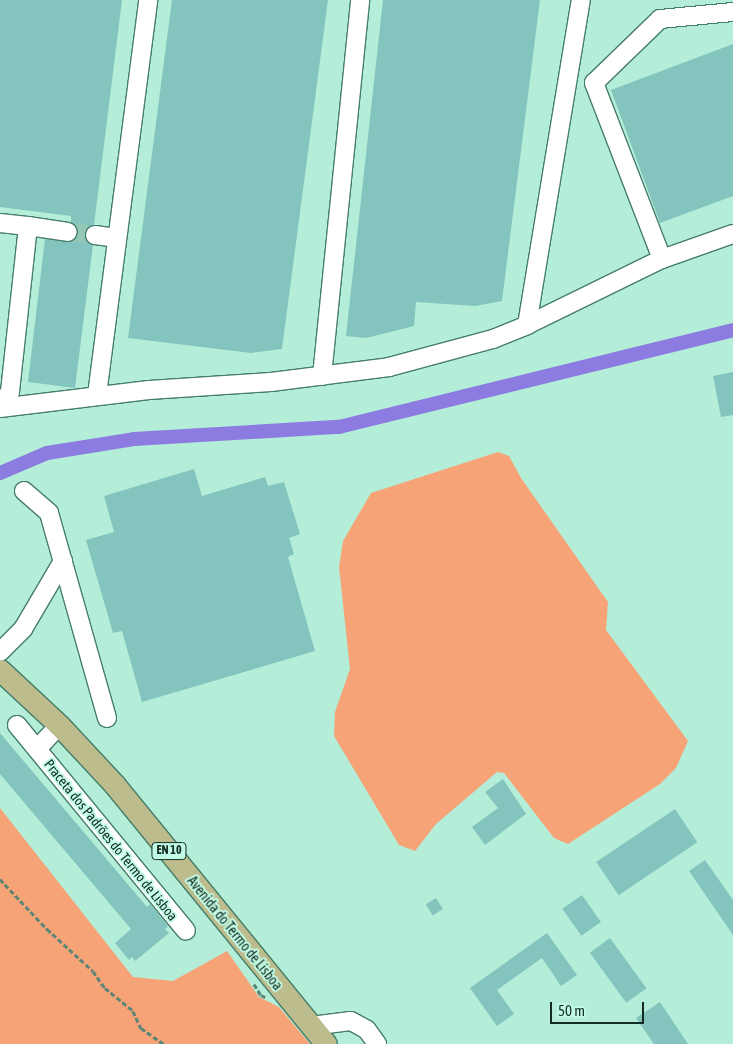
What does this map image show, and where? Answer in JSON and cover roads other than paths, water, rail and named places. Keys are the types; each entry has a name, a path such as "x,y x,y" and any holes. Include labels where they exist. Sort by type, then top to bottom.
{"main road":[{"name":"Avenida do Termo de Lisboa","path":"0,670 59,725 114,784 326,1044"}],"street":[{"path":"97,395 148,0"},
{"path":"322,376 360,0"},
{"path":"527,325 581,0"},
{"path":"662,259 594,82 660,19 733,12"},
{"path":"0,222 68,232"},
{"path":"0,406 10,392 28,226"},
{"path":"0,406 97,395 271,382 389,366 493,339 527,325 662,259 733,234"},
{"path":"95,235 116,238"},
{"path":"24,491 49,513 108,718"},
{"path":"0,652 16,636 63,561"},
{"name":"Praceta dos Padrões do Termo de Lisboa","path":"17,725 186,931"},
{"name":"Praceta dos Padrões do Termo de Lisboa","path":"37,749 59,725"},
{"path":"311,1026 351,1021 367,1030 377,1044"}],"waterway":[{"path":"0,473 47,453 134,439 339,427 733,330"}],"tunnel":[{"path":"68,232 95,235"}]}
